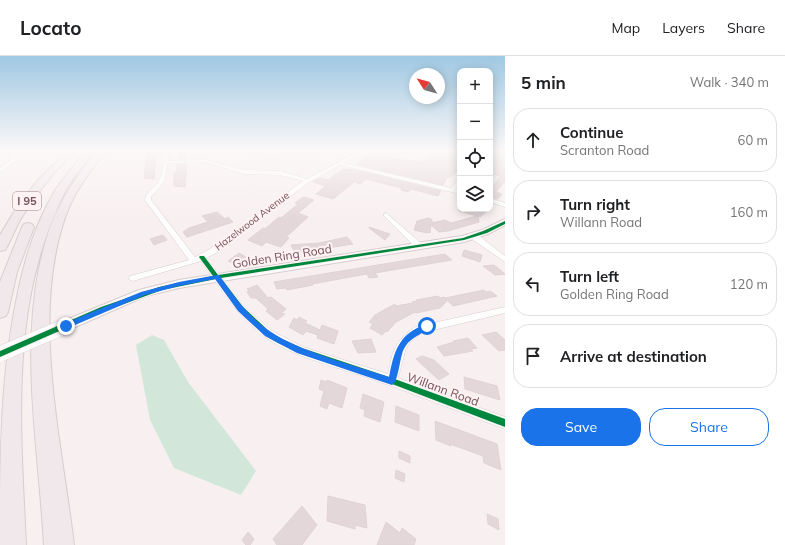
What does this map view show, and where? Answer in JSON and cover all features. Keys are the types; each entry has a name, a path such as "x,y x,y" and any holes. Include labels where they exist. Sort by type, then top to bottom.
{"highway":[{"name":"I 95","path":"0,248 31,195 51,173"},
{"path":"43,198 62,173"},
{"path":"11,545 9,375 19,292 30,250 47,208 70,173"},
{"path":"59,545 41,372 41,304 54,234 62,211 78,180 84,173"},
{"path":"0,312 15,256 32,218"}],"street":[{"path":"164,173 161,182 148,195 148,200 194,261"},
{"path":"274,173 280,173 308,181"},
{"name":"Hazelwood Avenue","path":"133,278 194,261 213,251 308,181 324,173"},
{"path":"379,173 457,191"},
{"path":"452,190 457,184"},
{"path":"493,201 505,204"},
{"path":"386,215 419,246"},
{"name":"Golden Ring Road","path":"0,354 143,293 217,277 475,237 505,222"},
{"path":"475,237 505,260"},
{"name":"Willann Road","path":"202,257 241,309 268,334 300,350 392,381 505,423"},
{"path":"392,381 401,346 406,339 418,330 455,320 505,310"}],"shaded area":[{"path":"152,335 164,340 188,382 256,471 241,495 174,468 150,420 136,345"}],"building":[{"path":"154,173 154,179 144,178 144,174"},
{"path":"174,173 186,173 185,187 174,186"},
{"path":"338,173 367,173 441,191 438,196 411,189 408,192 401,190 402,188 366,179 360,184 354,182 333,199 316,194 326,186 313,182 320,178 328,180"},
{"path":"393,173 455,173 450,177 447,177 443,185"},
{"path":"493,173 505,173 505,181 496,192 502,194 498,199 493,198 493,186 501,176"},
{"path":"303,197 314,200 298,213 308,217 286,237 289,238 281,247 266,242 262,246 248,240 263,228 265,229 279,217 281,218 298,204 295,203"},
{"path":"217,212 225,219 228,217 233,222 187,237 183,232 189,228 208,222 202,216"},
{"path":"463,212 486,212 480,217 478,216 479,222 448,231 439,232 431,225 430,233 414,230 417,221 429,218 432,220 432,223 445,220 451,223 477,216"},
{"path":"369,227 390,234 385,240"},
{"path":"163,235 167,240 154,245 150,239"},
{"path":"347,237 353,244 295,253 291,245 319,243"},
{"path":"464,250 482,255 480,262 462,256"},
{"path":"239,253 246,257 236,265 228,261"},
{"path":"445,254 452,260 375,273 378,277 369,278 367,274 287,290 286,288 277,289 274,282"},
{"path":"494,265 505,274 495,275 483,266"},
{"path":"257,285 268,298 271,297 286,309 281,313 285,314 277,320 266,311 268,309 256,298 251,298 247,292 249,291 247,289"},
{"path":"484,290 486,292 490,291 497,296 453,306 445,298"},
{"path":"438,296 440,298 444,297 447,301 440,308 415,312 396,322 387,332 386,331 382,335 370,328 373,324 369,322 375,315 395,304 396,306 413,303 412,302 417,301 416,300"},
{"path":"299,317 307,321 305,323 320,330 322,325 338,331 334,344 317,338 318,335 306,331 303,335 289,327 294,318 297,320"},
{"path":"496,332 505,340 505,350 499,351 482,335"},
{"path":"468,338 477,348 471,349 473,351 444,356 437,347 454,342 453,341"},
{"path":"371,339 376,352 358,353 352,341"},
{"path":"422,356 434,360 449,374 439,380 416,359"},
{"path":"464,377 497,386 500,400 465,389"},
{"path":"321,380 327,382 327,380 347,388 342,408 329,403 327,409 320,406 324,391 319,389"},
{"path":"363,394 384,402 380,422 364,416 365,410 360,408"},
{"path":"396,406 419,415 419,431 395,422"},
{"path":"435,421 497,444 501,470 484,463 483,456 436,440"},
{"path":"399,451 410,456 410,463 399,458"},
{"path":"396,470 405,474 404,482 395,478"},
{"path":"328,496 365,505 367,528 355,525 355,529 327,521"},
{"path":"302,506 317,525 302,545 277,545 273,539"},
{"path":"487,514 498,519 499,530 488,524"},
{"path":"386,522 400,533 402,528 416,539 414,545 377,545"},
{"path":"248,532 254,539 250,545 246,545 242,540"}],"cycle path":[{"path":"0,354 103,309 161,288 217,277 464,239 485,232 505,222"},
{"path":"202,257 241,309 268,334 280,341 300,350 392,381 505,423"}],"route":[{"path":"66,326 143,293 217,277 233,300 246,315 268,334 289,346 392,381 401,346 411,334 427,326"}]}
